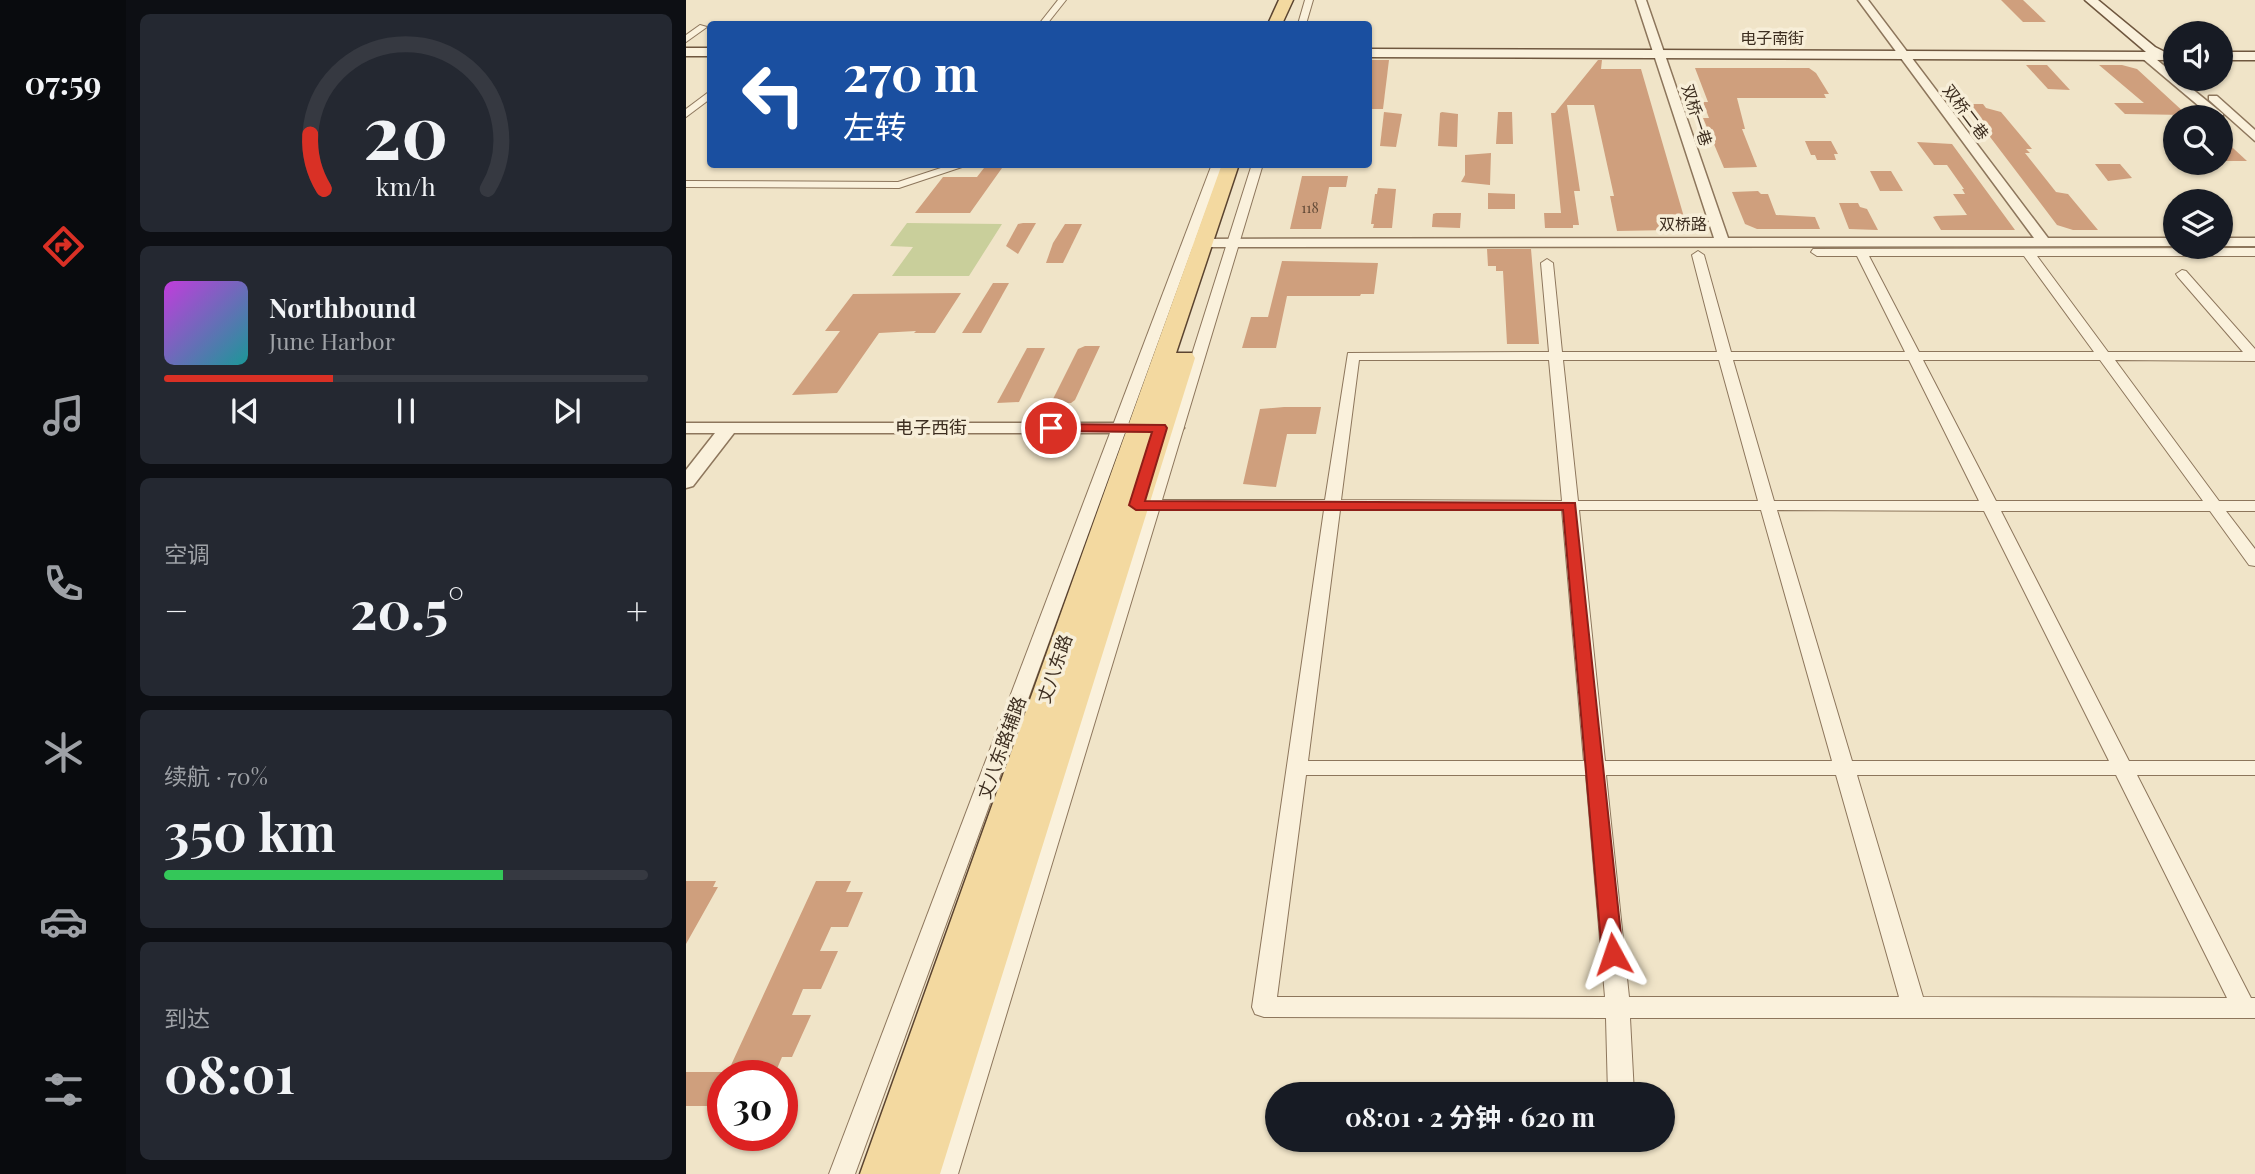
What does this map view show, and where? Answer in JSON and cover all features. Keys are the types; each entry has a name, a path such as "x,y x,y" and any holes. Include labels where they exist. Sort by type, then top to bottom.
{"main road":[{"path":"1276,20 1286,0"},
{"path":"1292,21 1299,0"},
{"path":"2084,0 2159,53"},
{"path":"2091,0 2159,53"},
{"name":"电子南街","path":"1372,47 2159,53"},
{"path":"2233,50 2255,50"},
{"name":"电子南街","path":"1372,53 1654,51"},
{"path":"686,53 707,53"},
{"path":"2233,56 2255,56"},
{"name":"丈八东路","path":"1213,242 1230,168"},
{"name":"丈八东路","path":"881,1174 1149,428 1213,242 1245,168"},
{"name":"丈八东路","path":"919,1174 1144,505 1149,428"}],"street":[{"path":"1044,21 1062,0"},
{"path":"1276,20 1278,0"},
{"path":"1303,21 1309,0"},
{"name":"双桥一巷","path":"1634,0 1654,51 1707,243"},
{"name":"双桥一巷","path":"1641,0 1692,195"},
{"name":"双桥二巷","path":"1863,0 2044,242"},
{"path":"686,38 703,26"},
{"path":"2159,53 2208,105"},
{"path":"2203,91 2255,137"},
{"path":"686,114 707,96"},
{"path":"2233,129 2255,148"},
{"path":"686,184 899,185 953,168"},
{"name":"丈八东路辅路","path":"1213,242 1219,168"},
{"name":"丈八东路辅路","path":"842,1174 1149,428 1213,242 1256,168"},
{"name":"双桥路","path":"1213,242 2163,242"},
{"path":"2233,242 2255,242"},
{"path":"1707,243 1725,357 1914,1009"},
{"path":"1817,252 2255,252"},
{"path":"2028,252 2255,561"},
{"path":"1862,253 1914,356 1990,506 2123,768 2250,1008 1264,1007 1353,356 1725,357 1914,356 2255,356"},
{"path":"1547,263 1618,1008 1621,1082"},
{"path":"2182,274 2255,356"},
{"name":"电子西街","path":"686,428 1149,428"},
{"path":"686,482 729,428"},
{"path":"945,1174 1144,505 2255,506"},
{"path":"1298,768 2255,768"}],"green space":[{"path":"907,223 1002,224 969,276 892,276 913,247 890,246"}],"building":[{"path":"2001,0 2023,0 2046,22 2023,22"},
{"path":"1372,60 1389,60 1383,109 1372,109"},
{"path":"1598,60 1602,60 1601,69 1641,69 1686,224 1669,224 1671,230 1617,231 1610,196 1614,196 1594,105 1567,105 1580,191 1574,191 1579,225 1573,225 1573,228 1545,228 1544,213 1561,213 1551,113 1555,113"},
{"path":"2026,65 2047,65 2070,90 2048,89"},
{"path":"2099,65 2122,65 2137,69 2176,105 2163,105 2163,115 2125,114 2114,103 2144,103"},
{"path":"1695,68 1809,68 1816,73 1829,94 1824,94 1826,98 1737,98 1745,129 1742,129 1757,167 1724,168 1703,118 1709,118 1703,102 1708,102"},
{"path":"1965,104 1983,104 1986,108 2001,112 2032,149 2026,149 2030,153 2025,153 2056,192 2068,194 2098,230 2073,230 2057,225"},
{"path":"1384,112 1402,114 1396,147 1380,146"},
{"path":"1442,112 1458,114 1457,147 1438,146"},
{"path":"1498,112 1512,112 1513,144 1496,144"},
{"path":"1805,141 1831,141 1838,154 1834,154 1836,160 1817,160 1815,155 1811,155"},
{"path":"1917,142 1952,144 2015,230 1941,230 1933,217 1967,215 1953,194 1965,194 1964,189 1947,165 1934,165"},
{"path":"2233,148 2247,161 2233,161"},
{"path":"1491,153 1490,185 1461,182 1465,175 1465,155"},
{"path":"2095,164 2120,164 2132,178 2108,181"},
{"path":"984,168 1002,168 970,213 915,213 943,177 977,177"},
{"path":"1870,171 1891,171 1903,191 1880,191"},
{"path":"1302,176 1348,176 1346,187 1329,187 1321,229 1290,229"},
{"path":"1378,188 1396,189 1392,228 1373,228 1374,224 1371,224"},
{"path":"1758,191 1768,194 1776,215 1815,217 1820,229 1757,229 1745,224 1732,192"},
{"path":"1488,193 1515,194 1515,209 1488,209"},
{"path":"1839,203 1858,203 1860,207 1867,209 1878,230 1849,229"},
{"path":"1461,213 1460,228 1432,227 1433,214"},
{"path":"1036,223 1018,254 1006,246 1018,224"},
{"path":"1065,224 1082,224 1063,263 1046,263 1053,243"},
{"path":"1487,249 1531,249 1539,344 1507,344 1503,271 1496,271 1496,266 1488,266"},
{"path":"1282,261 1378,263 1374,294 1287,296 1276,348 1242,348 1251,317 1268,317"},
{"path":"993,283 1009,283 981,333 962,333"},
{"path":"961,293 935,333 879,333 837,393 792,395 840,331 825,331 853,294"},
{"path":"1100,346 1075,400 1071,403 1054,403 1056,401 1052,401 1078,349"},
{"path":"1027,348 1045,348 1019,402 997,403"},
{"path":"1321,407 1316,434 1287,434 1276,487 1243,484 1260,409"},
{"path":"686,881 716,881 713,887 718,887 686,944"},
{"path":"816,881 851,881 846,892 863,892 848,927 831,927 820,951 838,951 821,989 803,989 792,1015 811,1015 792,1057 782,1057 781,1060 733,1060"},
{"path":"686,1072 707,1072 707,1106 686,1106"}],"route":[{"path":"1051,428 1160,428 1136,505 1570,506 1613,954"}]}
